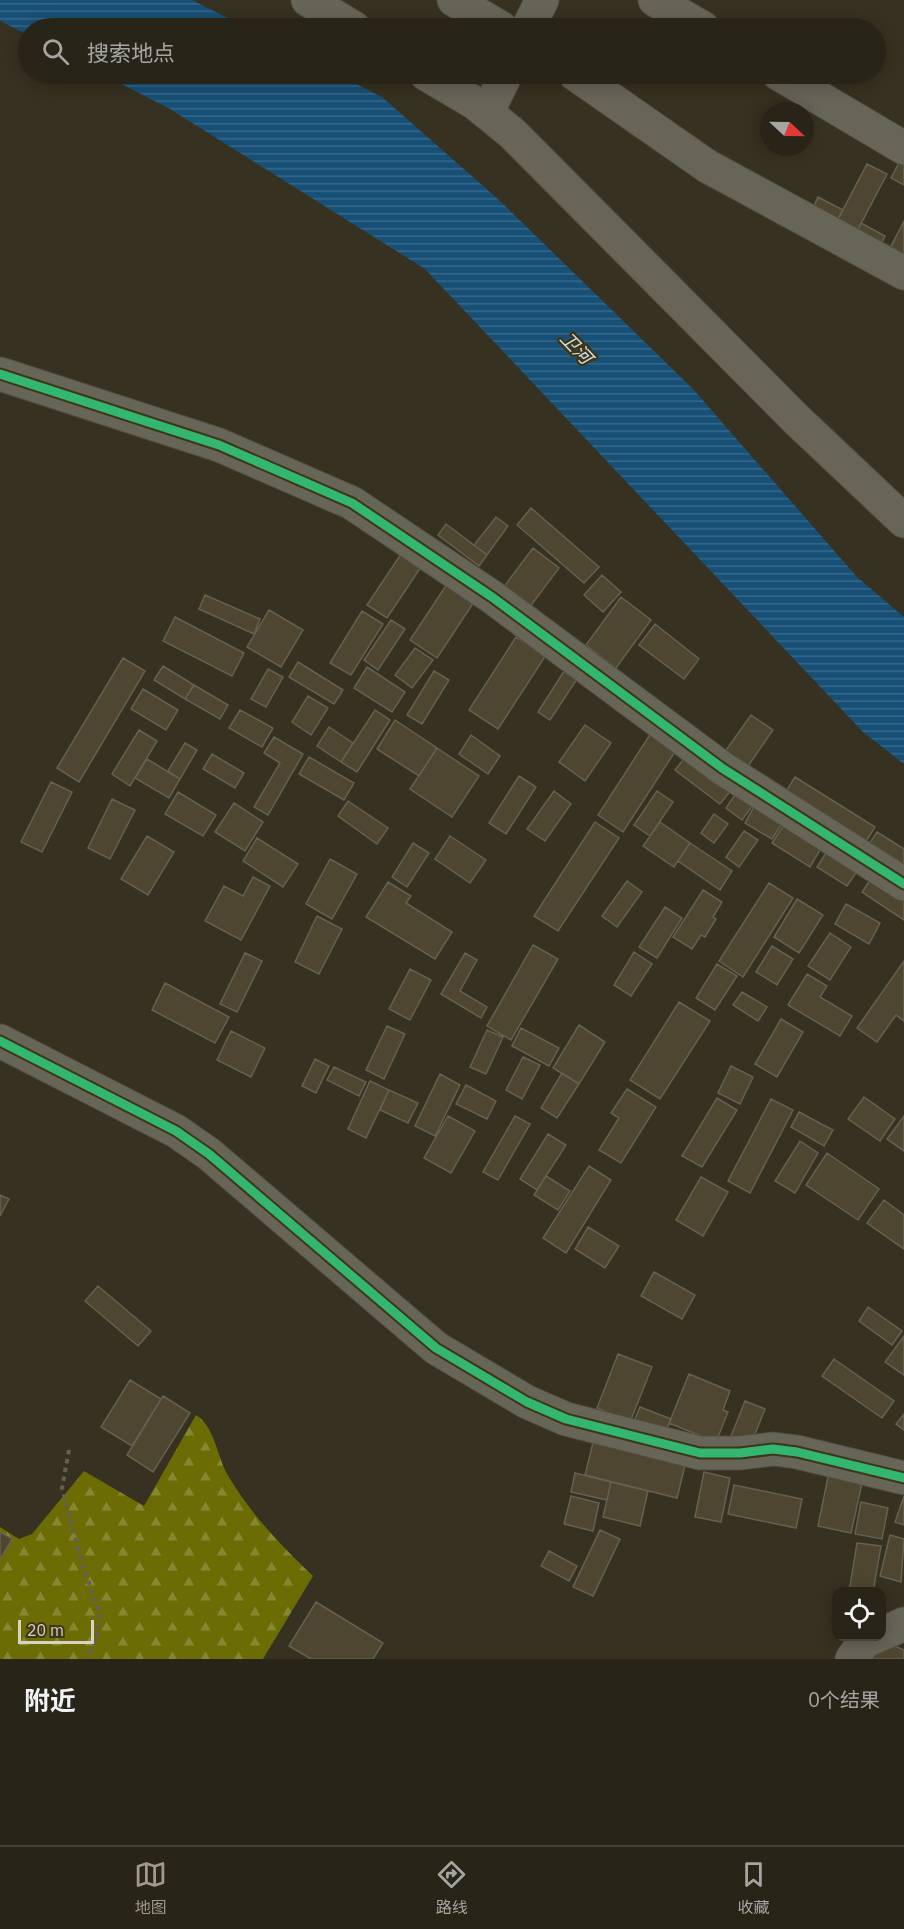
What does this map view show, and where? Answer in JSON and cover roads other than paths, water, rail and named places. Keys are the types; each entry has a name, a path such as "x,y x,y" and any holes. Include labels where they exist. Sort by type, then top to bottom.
{"street":[{"path":"308,0 338,18"},
{"path":"454,0 484,18"},
{"path":"533,18 542,0"},
{"path":"655,0 686,18"},
{"path":"442,84 487,113 513,134 797,420 904,521"},
{"path":"487,113 501,84"},
{"path":"589,84 707,166 904,273"},
{"path":"796,84 904,148"},
{"path":"0,374 219,445 352,503 492,597 722,768 904,884"},
{"path":"0,1041 184,1137 209,1154 436,1348 526,1402 577,1422 700,1453 773,1449 797,1452 904,1478"},
{"path":"886,1632 904,1624"},
{"path":"852,1659 866,1641"}],"water":[{"path":"0,0 192,0 228,18 18,18 18,30 0,21"},
{"name":"卫河","path":"121,84 356,84 382,97 499,200 693,389 857,577 904,617 904,764 863,732 425,269 170,109"}]}
